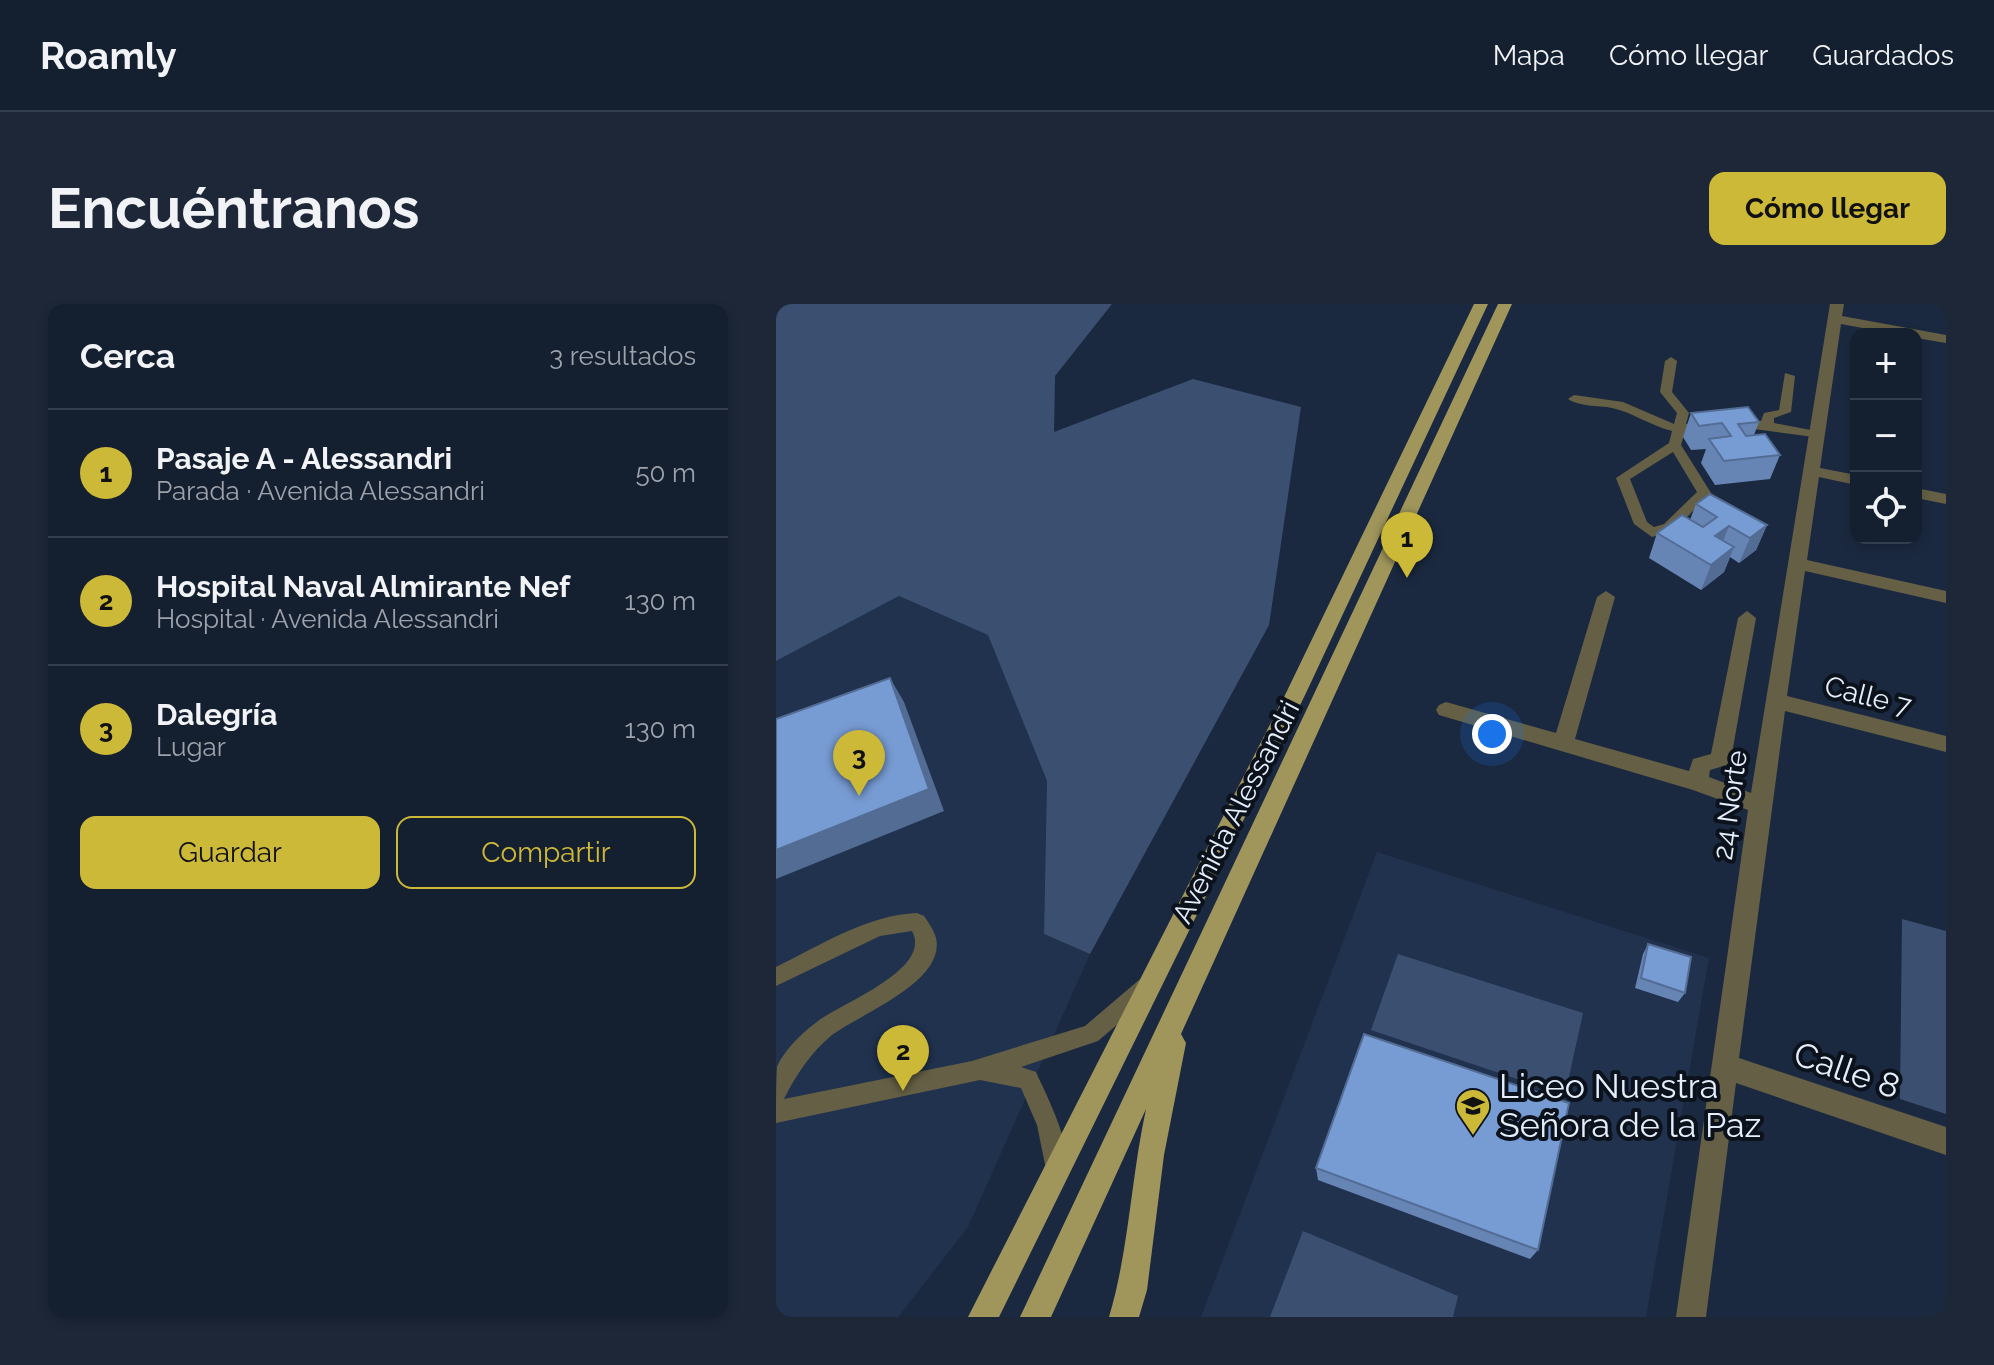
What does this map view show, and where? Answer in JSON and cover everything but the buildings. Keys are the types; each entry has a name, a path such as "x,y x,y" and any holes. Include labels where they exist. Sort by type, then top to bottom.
{"main road":[{"name":"Avenida Alessandri","path":"983,1317 1296,693 1481,304"},
{"name":"Avenida Alessandri","path":"1035,1317 1505,304"},
{"path":"1124,1317 1132,1290 1150,1155 1180,1007"}],"street":[{"path":"1835,312 1946,339"},
{"name":"24 Norte","path":"1691,1317 1760,805 1835,312"},
{"path":"1812,471 1850,479"},
{"path":"1922,494 1946,499"},
{"path":"1799,564 1946,597"},
{"path":"1563,745 1606,597"},
{"path":"1697,782 1701,765 1720,759 1747,618"},
{"name":"Calle 7","path":"1775,701 1946,744"},
{"path":"1446,710 1697,782 1760,805"},
{"name":"Calle 8","path":"1725,1066 1946,1141"}],"lane":[{"path":"1671,361 1666,392 1683,413 1675,445 1623,478 1641,524 1652,532 1669,527 1704,493 1675,445"},
{"path":"1767,425 1768,416 1785,412 1789,376"},
{"path":"1574,399 1619,405 1658,424 1679,429 1742,423 1816,435"},
{"path":"776,977 894,923 917,922 927,932 928,942 916,970 901,984 851,1010 812,1038 792,1058 776,1092"},
{"path":"776,1112 972,1072 1091,1034 1149,984"},
{"path":"972,1072 1003,1072 1028,1080 1048,1124 1056,1171"}],"shaded area":[{"path":"776,304 1112,304 1055,376 1054,432 1193,379 1301,407 1269,625 1090,954 1044,934 1047,781 988,635 899,596 776,661"},
{"path":"899,596 988,635 1047,781 1044,934 1090,954 968,1227 898,1317 776,1317 776,661"},
{"name":"Liceo Nuestra Señora de la Paz","path":"1377,852 1709,958 1646,1317 1201,1317"},
{"path":"1902,919 1946,931 1946,1114 1900,1099"},
{"path":"1398,954 1583,1013 1565,1095 1371,1030"},
{"path":"1303,1231 1458,1296 1453,1317 1270,1317"}],"place":[{"name":"Pasaje A - Alessandri","path":"1407,578"},
{"name":"Dalegría","path":"859,796"},
{"name":"Hospital Naval Almirante Nef","path":"903,1091"},
{"name":"Liceo Nuestra Señora de la Paz","path":"1473,1137"}]}
